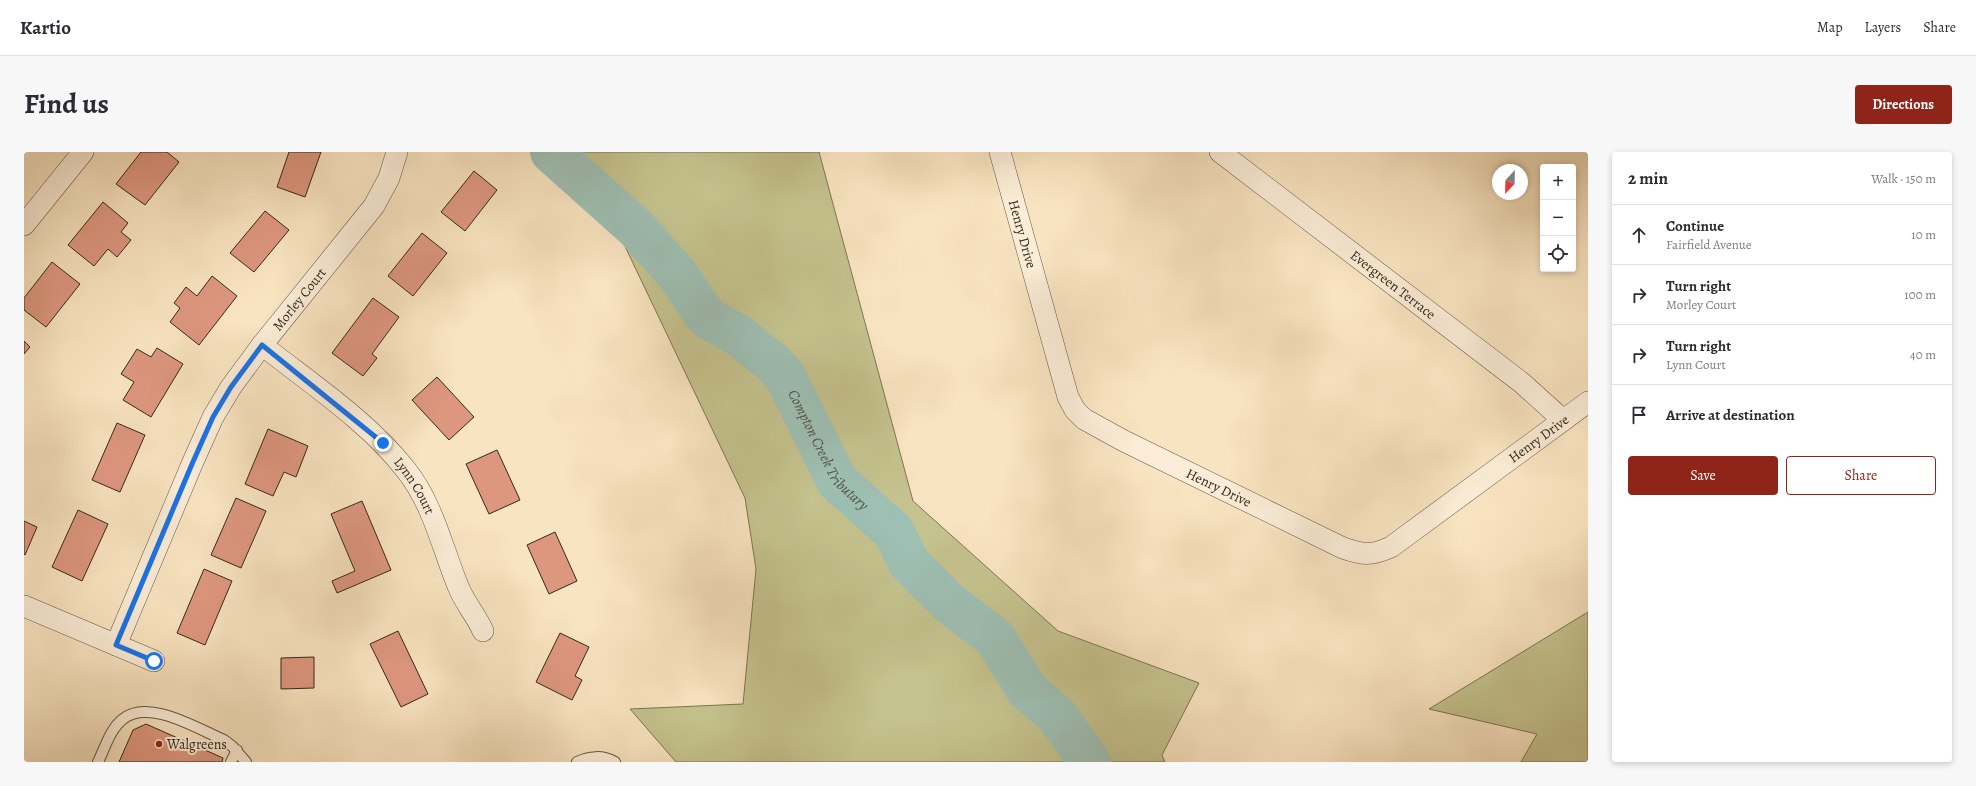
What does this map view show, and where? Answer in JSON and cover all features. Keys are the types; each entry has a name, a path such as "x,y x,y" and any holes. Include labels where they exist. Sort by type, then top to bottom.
{"street":[{"path":"24,225 83,152"},
{"name":"Morley Court","path":"116,645 213,417 231,387 262,345 374,206 389,178 397,152"},
{"name":"Henry Drive","path":"1000,152 1068,397 1075,410 1084,419 1124,440 1343,548 1362,554 1377,553 1391,547 1588,402"},
{"name":"Evergreen Terrace","path":"1220,152 1522,383 1563,420"},
{"name":"Lynn Court","path":"262,345 365,427 383,443 407,471 430,510 458,587 483,631"},
{"path":"24,606 154,661"}],"lane":[{"path":"98,762 109,737 123,719 133,713 146,711 160,713 224,740 236,750 244,761"},
{"path":"231,762 236,750"},
{"path":"577,762 585,758 596,757 605,758 615,762"}],"shaded area":[{"path":"580,152 819,152 913,501 1058,631 1199,683 1162,755 1165,762 676,762 630,709 743,704 756,569 745,498"},
{"path":"1588,612 1588,762 1521,762 1537,734 1429,709"}],"building":[{"path":"141,152 167,152 179,162 145,205 116,184"},
{"path":"289,152 321,152 305,197 277,187"},
{"path":"474,171 497,190 465,231 441,212"},
{"path":"103,202 128,223 121,232 131,240 117,257 108,249 94,266 68,245"},
{"path":"265,211 289,230 254,272 230,253"},
{"path":"422,233 447,253 413,296 388,276"},
{"path":"52,262 80,284 46,327 24,310 24,298"},
{"path":"212,276 237,296 199,345 170,322 180,308 174,303 186,287 197,296"},
{"path":"373,298 399,317 372,354 377,358 363,376 332,353"},
{"path":"24,341 30,347 24,354"},
{"path":"157,348 183,364 151,417 123,400 134,382 121,374 137,349 151,357"},
{"path":"437,377 474,417 449,440 412,400"},
{"path":"117,423 145,435 120,492 92,480"},
{"path":"268,429 308,446 296,477 284,472 273,496 245,484"},
{"path":"497,450 520,500 489,514 466,464"},
{"path":"236,498 266,511 241,568 211,555"},
{"path":"362,501 391,570 337,593 332,581 355,571 331,514"},
{"path":"78,510 108,524 82,581 52,567"},
{"path":"24,521 37,527 25,555 24,554"},
{"path":"555,532 577,581 549,594 527,545"},
{"path":"204,569 232,581 205,645 177,633"},
{"path":"398,631 428,694 401,707 370,644"},
{"path":"560,633 589,647 575,676 582,680 572,700 536,682"},
{"path":"314,657 314,688 281,689 281,658"},
{"name":"Walgreens","path":"146,724 223,758 222,762 119,762 133,730"}],"waterway":[{"name":"Compton Creek Tributary","path":"551,152 636,228 677,274 705,315 712,321 738,335 773,363 785,376 837,481 893,531 910,564 949,603 995,638 1027,690 1057,716 1090,762"}],"place":[{"name":"Walgreens","path":"159,744"}],"route":[{"path":"154,661 116,645 213,417 231,387 262,345 383,443"}]}
